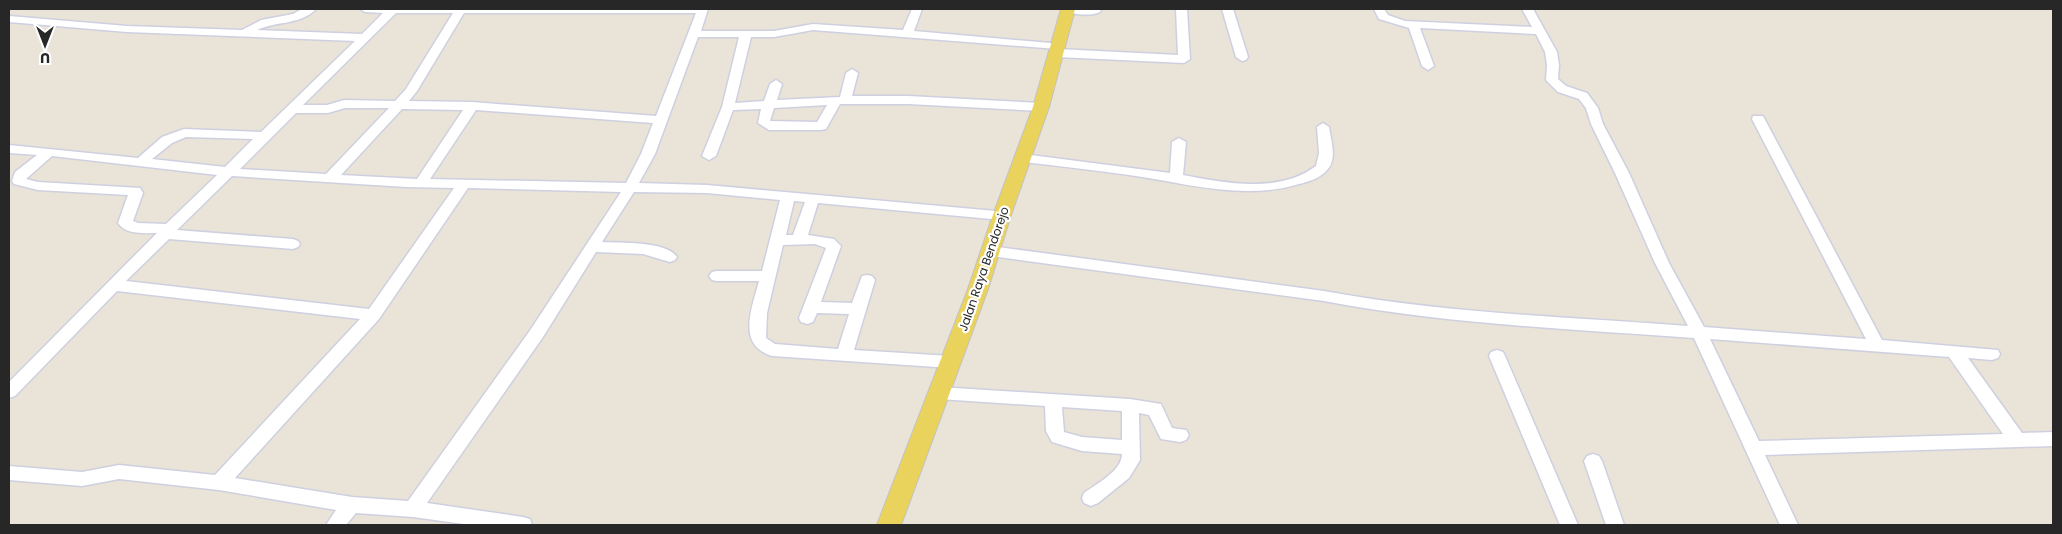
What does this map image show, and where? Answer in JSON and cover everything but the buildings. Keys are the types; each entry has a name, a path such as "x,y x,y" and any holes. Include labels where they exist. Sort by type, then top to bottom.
{"main road":[{"name":"Jalan Raya Bendorejo","path":"890,525 991,251 1041,107 1068,9"}],"street":[{"path":"245,32 265,22 296,17 310,9"},
{"path":"365,9 703,9 648,154 631,186 537,333 413,509"},
{"path":"907,34 917,9"},
{"path":"1068,9 1095,11"},
{"path":"693,34 774,34 813,27 1184,59 1182,9"},
{"path":"1227,9 1230,26 1242,57"},
{"path":"1379,9 1383,17 1389,21 1539,31"},
{"path":"1528,9 1551,52 1553,65 1552,80 1562,89 1583,96 1592,108 1597,124 1622,173 1662,263 1700,334 1789,525"},
{"path":"9,392 113,285 393,10"},
{"path":"330,178 399,105 418,81 459,10"},
{"path":"9,19 128,29 366,38"},
{"path":"1414,24 1428,66"},
{"path":"710,156 728,108 746,34"},
{"path":"776,84 764,123 769,126 818,127 823,125 840,100 852,73"},
{"path":"728,108 840,100 908,100 1041,107"},
{"path":"293,109 328,109 344,104 472,106 660,120"},
{"path":"421,183 472,106"},
{"path":"1758,119 1877,345"},
{"path":"1022,158 1245,188 1288,184 1321,169 1326,153 1324,127"},
{"path":"142,161 167,140 184,133 266,136"},
{"path":"1176,178 1179,142"},
{"path":"9,149 142,161 229,172 421,183 707,189 1002,215"},
{"path":"49,152 20,175 19,180 38,186 134,191 136,193 135,200 126,224 136,228 293,244"},
{"path":"219,483 373,315 464,184"},
{"path":"788,196 759,313 758,338 762,345 772,350 950,362"},
{"path":"799,240 813,198"},
{"path":"778,240 830,242 834,246 809,312 858,309"},
{"path":"592,247 651,250 662,252 670,257"},
{"path":"991,251 1324,296 1372,305 1700,334 1992,354"},
{"path":"717,276 769,276"},
{"path":"844,355 867,280"},
{"path":"113,285 373,315"},
{"path":"1954,351 2017,440"},
{"path":"1497,356 1569,525"},
{"path":"939,393 1130,405 1156,409 1160,426 1167,434 1180,435"},
{"path":"1053,400 1055,431 1058,437 1082,444 1131,448"},
{"path":"1091,498 1123,473 1130,460 1130,405"},
{"path":"1754,448 2053,439"},
{"path":"1593,461 1615,525"},
{"path":"9,473 82,479 119,472 219,483 352,505 413,509 523,525"},
{"path":"335,525 352,505"}]}
